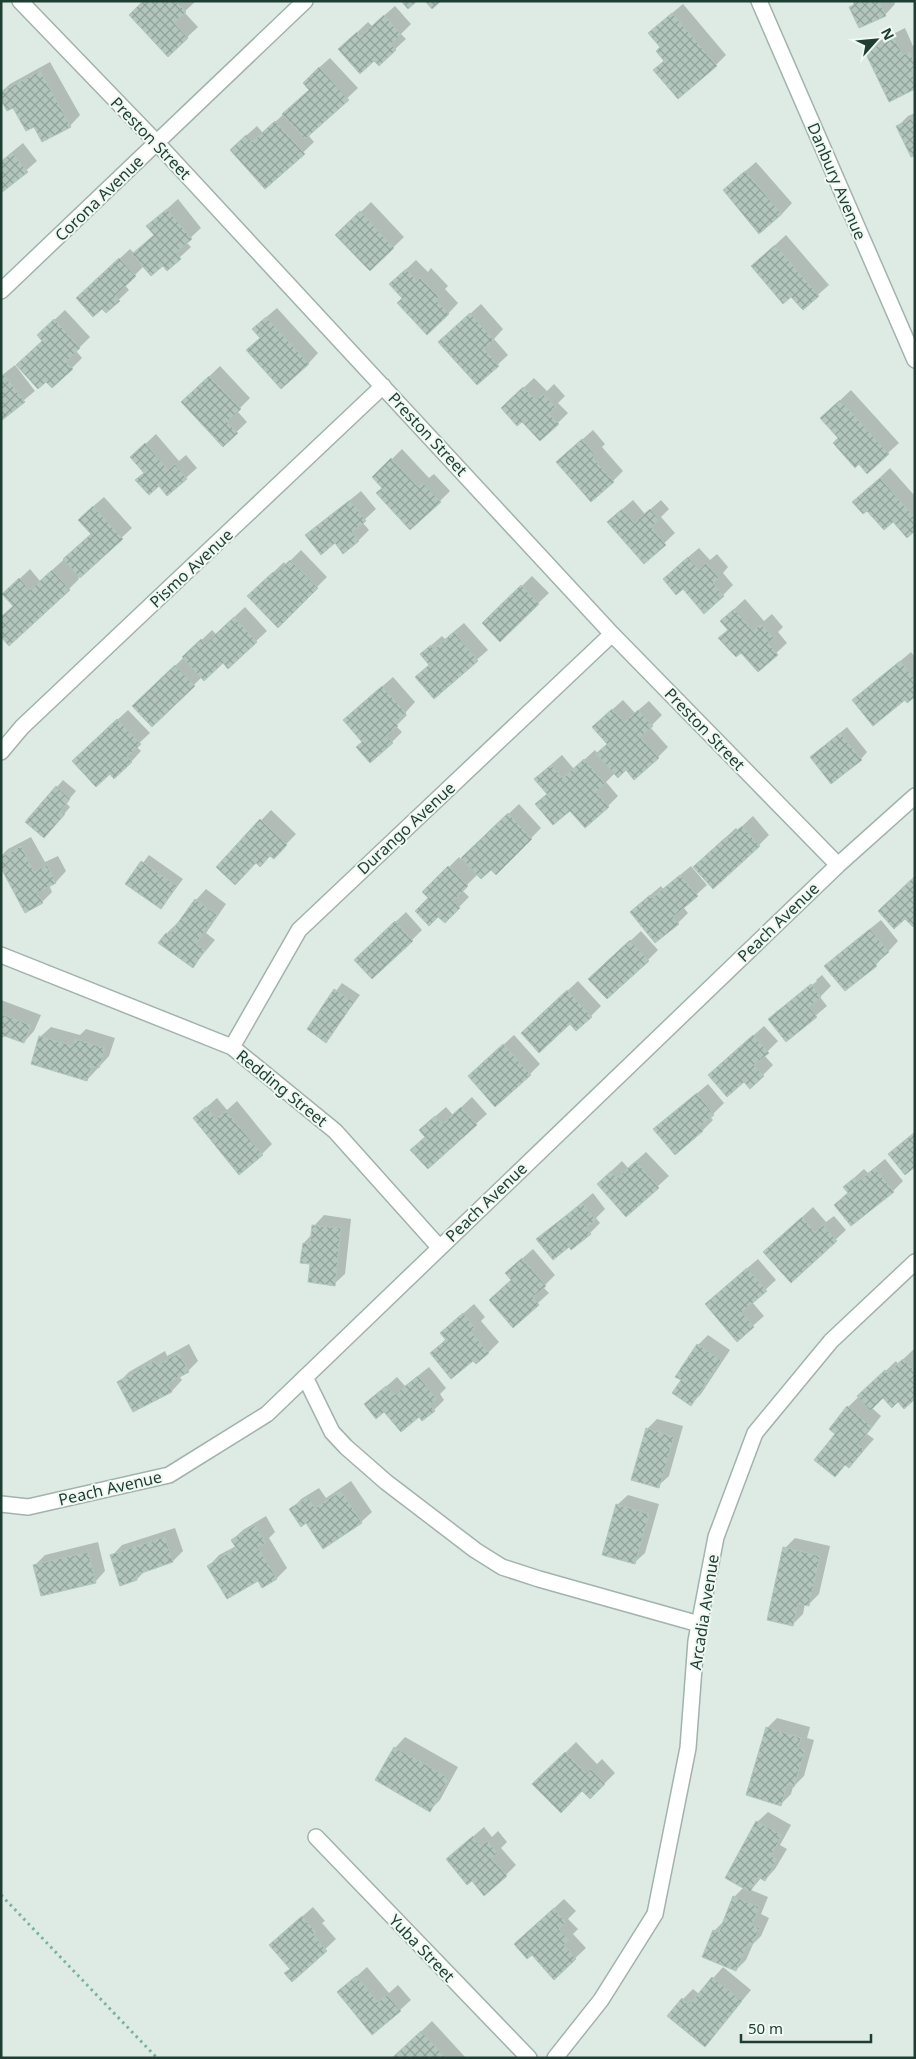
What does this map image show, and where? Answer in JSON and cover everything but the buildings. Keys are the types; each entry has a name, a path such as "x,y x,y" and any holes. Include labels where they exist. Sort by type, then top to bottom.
{"street":[{"name":"Preston Street","path":"20,1 157,143 612,634 838,865"},
{"name":"Corona Avenue","path":"1,291 305,1"},
{"name":"Danbury Avenue","path":"759,1 915,360"},
{"name":"Pismo Avenue","path":"1,752 30,720 383,386"},
{"name":"Durango Avenue","path":"232,1047 298,930 612,634"},
{"name":"Peach Avenue","path":"1,1504 28,1507 169,1475 266,1414 838,865 915,796"},
{"name":"Redding Street","path":"1,955 232,1047 335,1131 439,1247"},
{"name":"Arcadia Avenue","path":"555,2058 601,2000 655,1914 688,1748 696,1640 716,1538 755,1433 831,1341 915,1262"},
{"path":"305,1377 332,1432 346,1446 386,1482 475,1550 502,1567 699,1624"},
{"name":"Yuba Street","path":"316,1837 529,2058"}],"path":[{"path":"1,1896 157,2058"}]}
